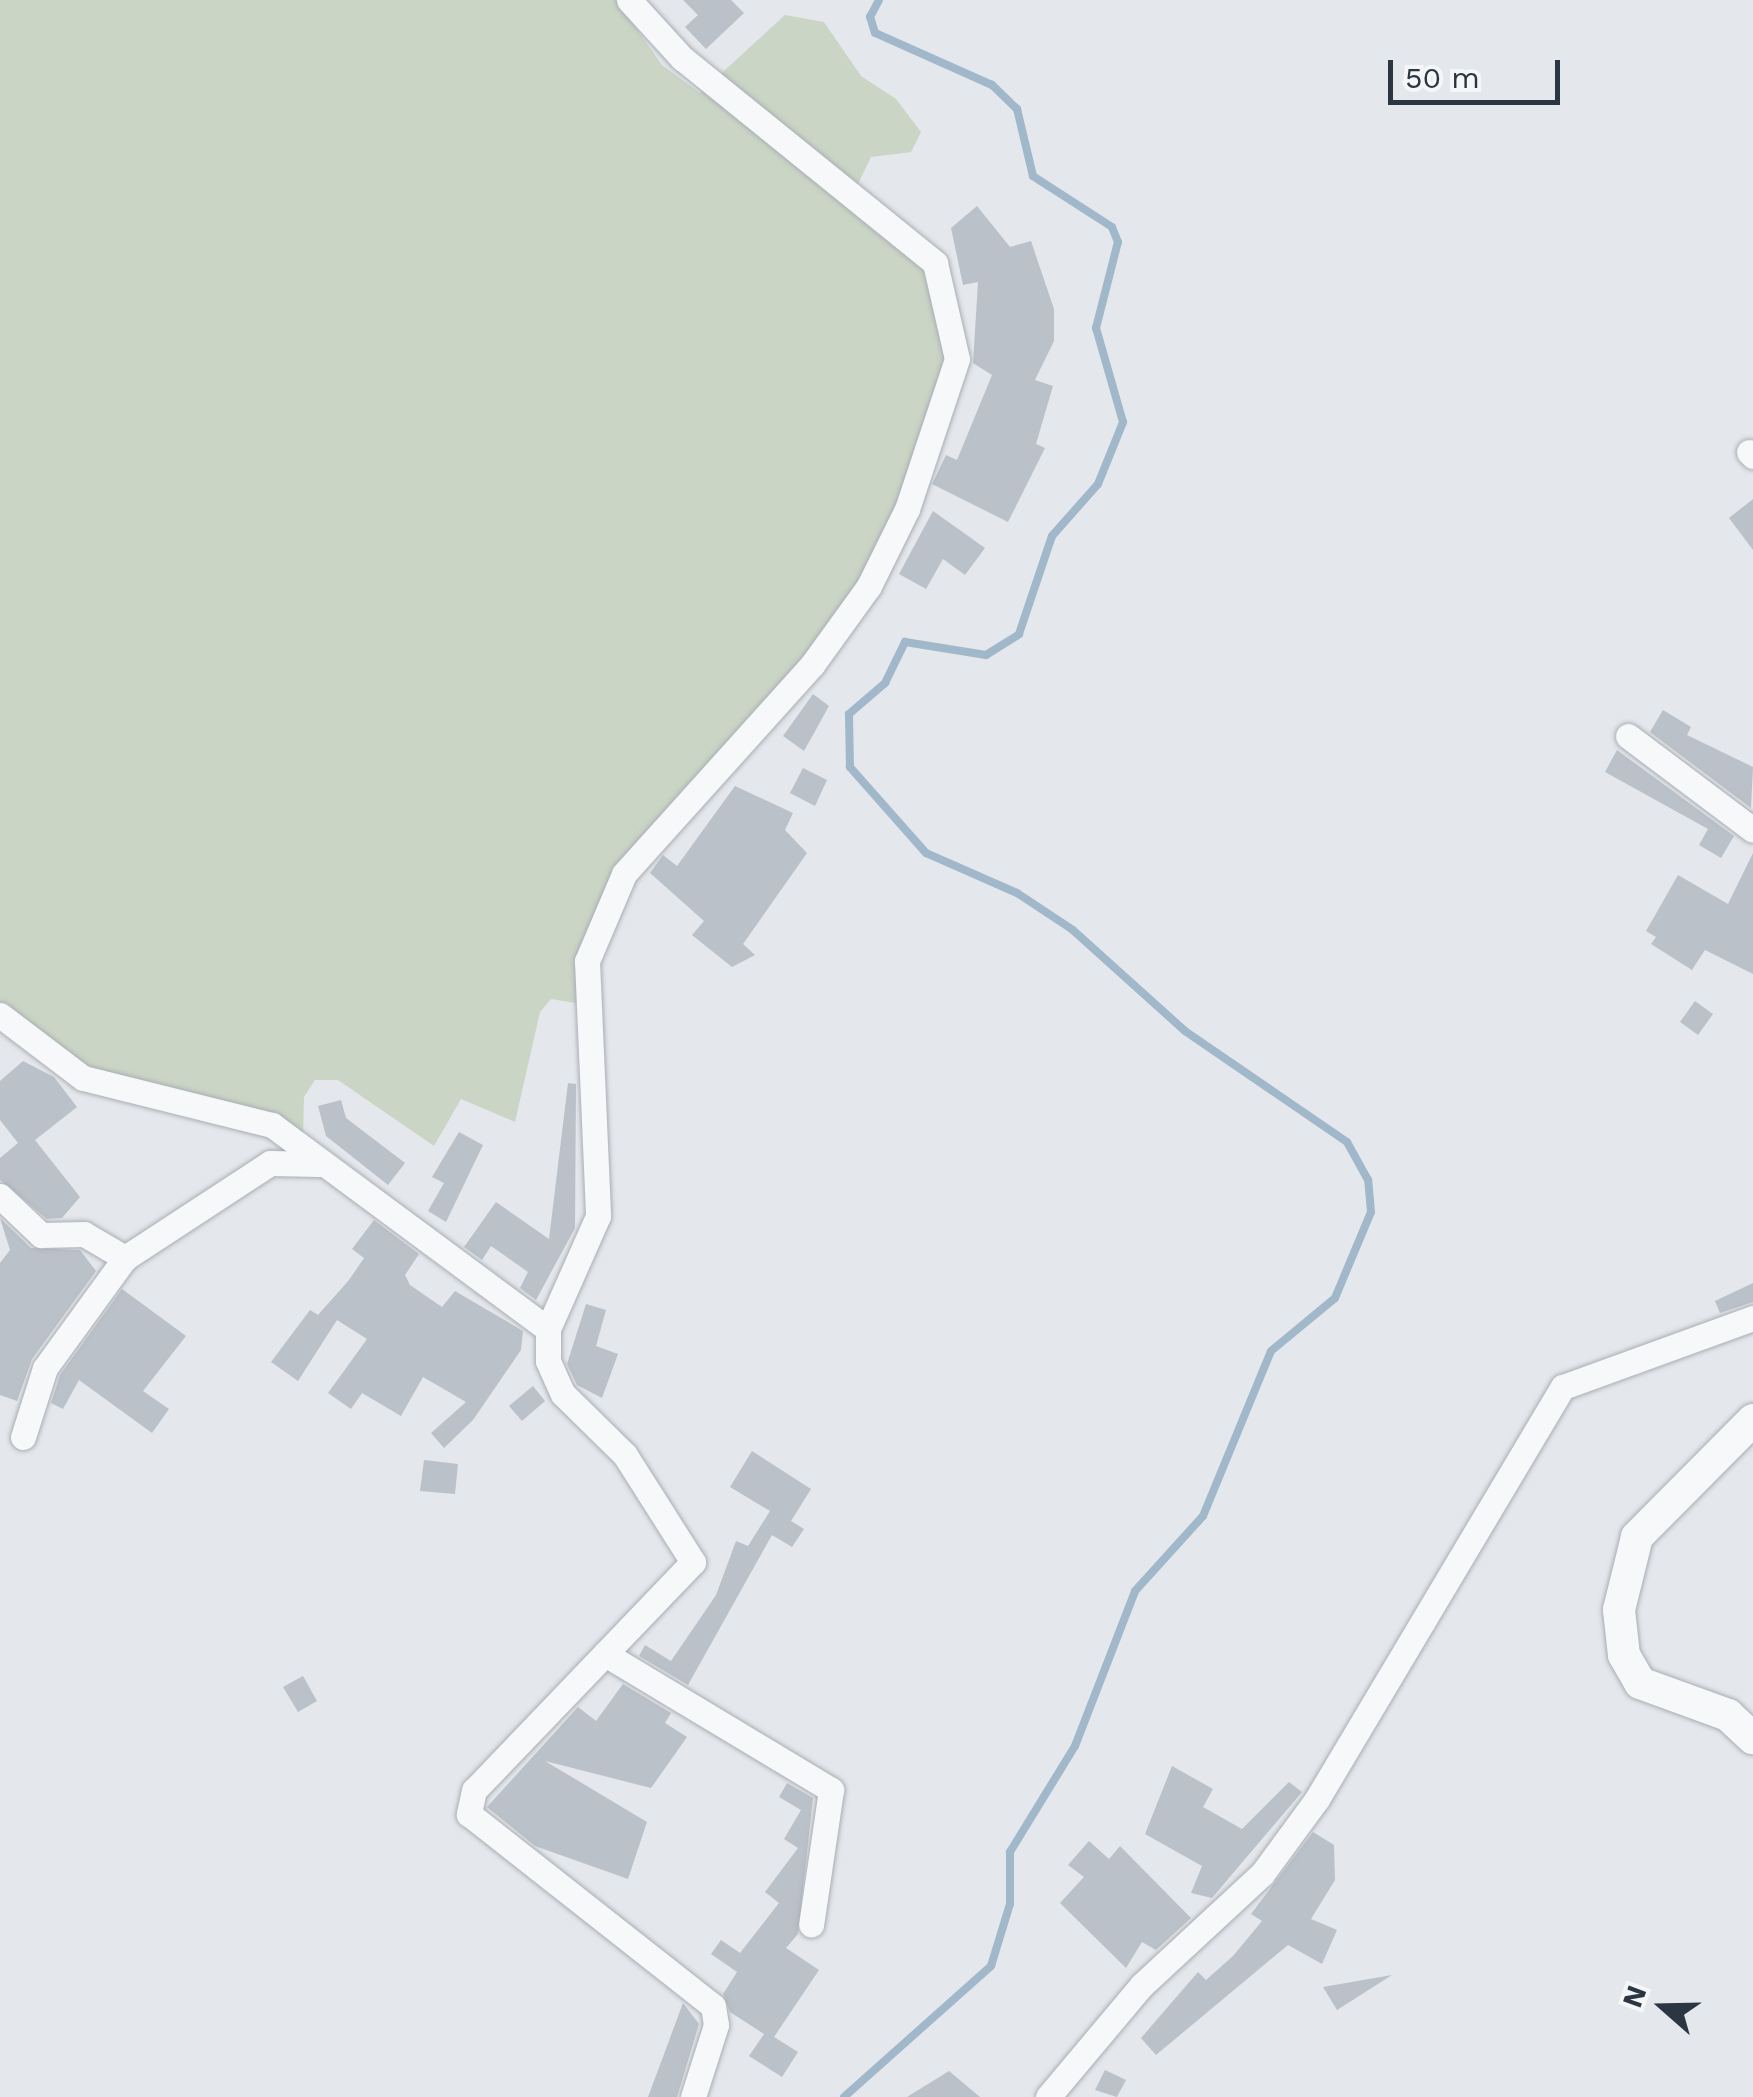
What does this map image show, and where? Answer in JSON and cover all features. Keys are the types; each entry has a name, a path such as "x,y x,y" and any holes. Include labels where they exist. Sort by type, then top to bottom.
{"street":[{"path":"628,0 682,58 934,263 958,359 907,509 869,586 603,910 587,962 598,1216 548,1330 551,1376 625,1455 693,1562 474,1790 468,1814 712,2006 716,2025 692,2097"},
{"path":"1628,736 1753,830"},
{"path":"0,1015 83,1078 272,1125 319,1164 548,1330"},
{"path":"23,1437 45,1368 125,1258 270,1163 319,1164"},
{"path":"0,1196 50,1239 84,1234 125,1258"},
{"path":"1048,2097 1064,2085 1142,1985 1262,1874 1317,1798 1563,1387 1753,1318"},
{"path":"1753,1420 1637,1537 1619,1610 1624,1655 1640,1683 1728,1714 1753,1738"},
{"path":"605,1654 831,1790 812,1924"}],"green space":[{"path":"0,0 616,0 662,65 700,93 785,15 824,22 861,76 896,99 921,132 911,152 871,157 858,184 899,219 926,267 952,359 902,507 833,622 619,870 581,961 576,1003 551,999 540,1012 515,1122 461,1099 434,1146 338,1080 315,1080 304,1097 303,1138 101,1078 0,1010"}],"building":[{"path":"683,0 731,0 744,13 706,49 685,27 698,15"},
{"path":"977,206 1010,247 1031,241 1054,309 1054,341 1035,380 1053,386 1036,444 1045,448 1008,522 932,484 946,455 957,460 992,375 973,363 978,282 963,285 951,228"},
{"path":"1753,499 1753,550 1729,518"},
{"path":"933,511 985,548 965,575 943,559 926,589 899,574"},
{"path":"813,694 829,706 804,751 783,736"},
{"path":"1663,710 1691,727 1687,735 1753,767 1751,808 1650,732"},
{"path":"1617,750 1734,836 1721,858 1699,845 1708,829 1605,772"},
{"path":"803,768 827,780 815,806 790,793"},
{"path":"735,786 793,813 785,830 807,853 743,944 755,955 732,967 692,935 704,921 650,873 663,855 677,866"},
{"path":"1753,853 1753,974 1705,950 1692,970 1651,944 1656,937 1646,931 1678,875 1728,904"},
{"path":"1695,1001 1713,1014 1698,1035 1680,1022"},
{"path":"23,1061 54,1077 77,1107 35,1140 80,1197 62,1218 47,1219 0,1180 0,1158 18,1143 0,1120 0,1081"},
{"path":"568,1083 576,1084 575,1228 536,1300 520,1288 528,1272 491,1246 482,1260 464,1247 496,1202 549,1239"},
{"path":"341,1100 346,1118 405,1163 388,1185 326,1136 318,1106"},
{"path":"459,1132 483,1145 446,1222 428,1211 444,1183 432,1177"},
{"path":"0,1218 31,1248 80,1250 96,1271 32,1359 17,1401 0,1395 0,1263 10,1250"},
{"path":"374,1220 419,1254 405,1275 410,1285 442,1307 455,1291 523,1331 521,1350 473,1420 444,1448 431,1433 466,1402 423,1377 401,1416 362,1393 351,1409 328,1393 367,1339 337,1320 298,1381 271,1362 310,1310 318,1315 349,1280 364,1258 352,1249"},
{"path":"1753,1283 1753,1302 1720,1313 1715,1301"},
{"path":"122,1289 186,1336 143,1391 169,1409 152,1433 79,1380 63,1409 51,1403 60,1375"},
{"path":"586,1304 606,1310 596,1346 618,1354 602,1398 577,1385 567,1364"},
{"path":"533,1386 545,1401 522,1421 509,1406"},
{"path":"752,1451 811,1489 791,1521 804,1529 792,1547 772,1535 688,1685 639,1656 645,1645 671,1661 716,1595 736,1541 748,1546 770,1511 730,1487"},
{"path":"424,1460 458,1464 455,1494 420,1491"},
{"path":"303,1676 317,1701 298,1712 283,1687"},
{"path":"623,1684 671,1713 665,1723 687,1737 651,1788 545,1761 647,1822 628,1879 535,1846 487,1807 578,1707 596,1721"},
{"path":"1172,1766 1213,1789 1203,1807 1242,1829 1289,1782 1302,1792 1212,1898 1191,1893 1202,1866 1145,1834"},
{"path":"787,1783 813,1798 798,1934 786,1948 819,1970 774,2037 798,2052 782,2077 749,2056 764,2034 730,2012 723,1994 737,1972 711,1954 721,1940 740,1953 779,1903 765,1892 798,1848 784,1839 801,1810 779,1797"},
{"path":"1313,1832 1334,1845 1335,1880 1311,1919 1337,1930 1322,1964 1288,1945 1156,2055 1141,2038 1198,1972 1206,1980 1233,1956 1262,1921 1251,1914"},
{"path":"1089,1841 1109,1859 1120,1846 1191,1918 1156,1950 1142,1942 1126,1968 1060,1903 1084,1877 1068,1865"},
{"path":"1392,1975 1337,2010 1323,1987"},
{"path":"683,2003 699,2024 677,2097 648,2097"},
{"path":"1105,2070 1126,2080 1117,2097 1095,2090"},
{"path":"949,2071 980,2097 907,2097"}],"waterway":[{"path":"844,2097 991,1966 1010,1904 1010,1852 1075,1746 1135,1591 1203,1516 1271,1351 1335,1298 1371,1212 1368,1180 1347,1142 1185,1031 1073,930 1017,893 926,853 850,767 849,714 885,683 905,642 986,655 1019,634 1052,536 1098,484 1123,422 1096,328 1118,242 1112,227 1033,176 1017,109 992,85 875,33 870,17 879,0"}]}
